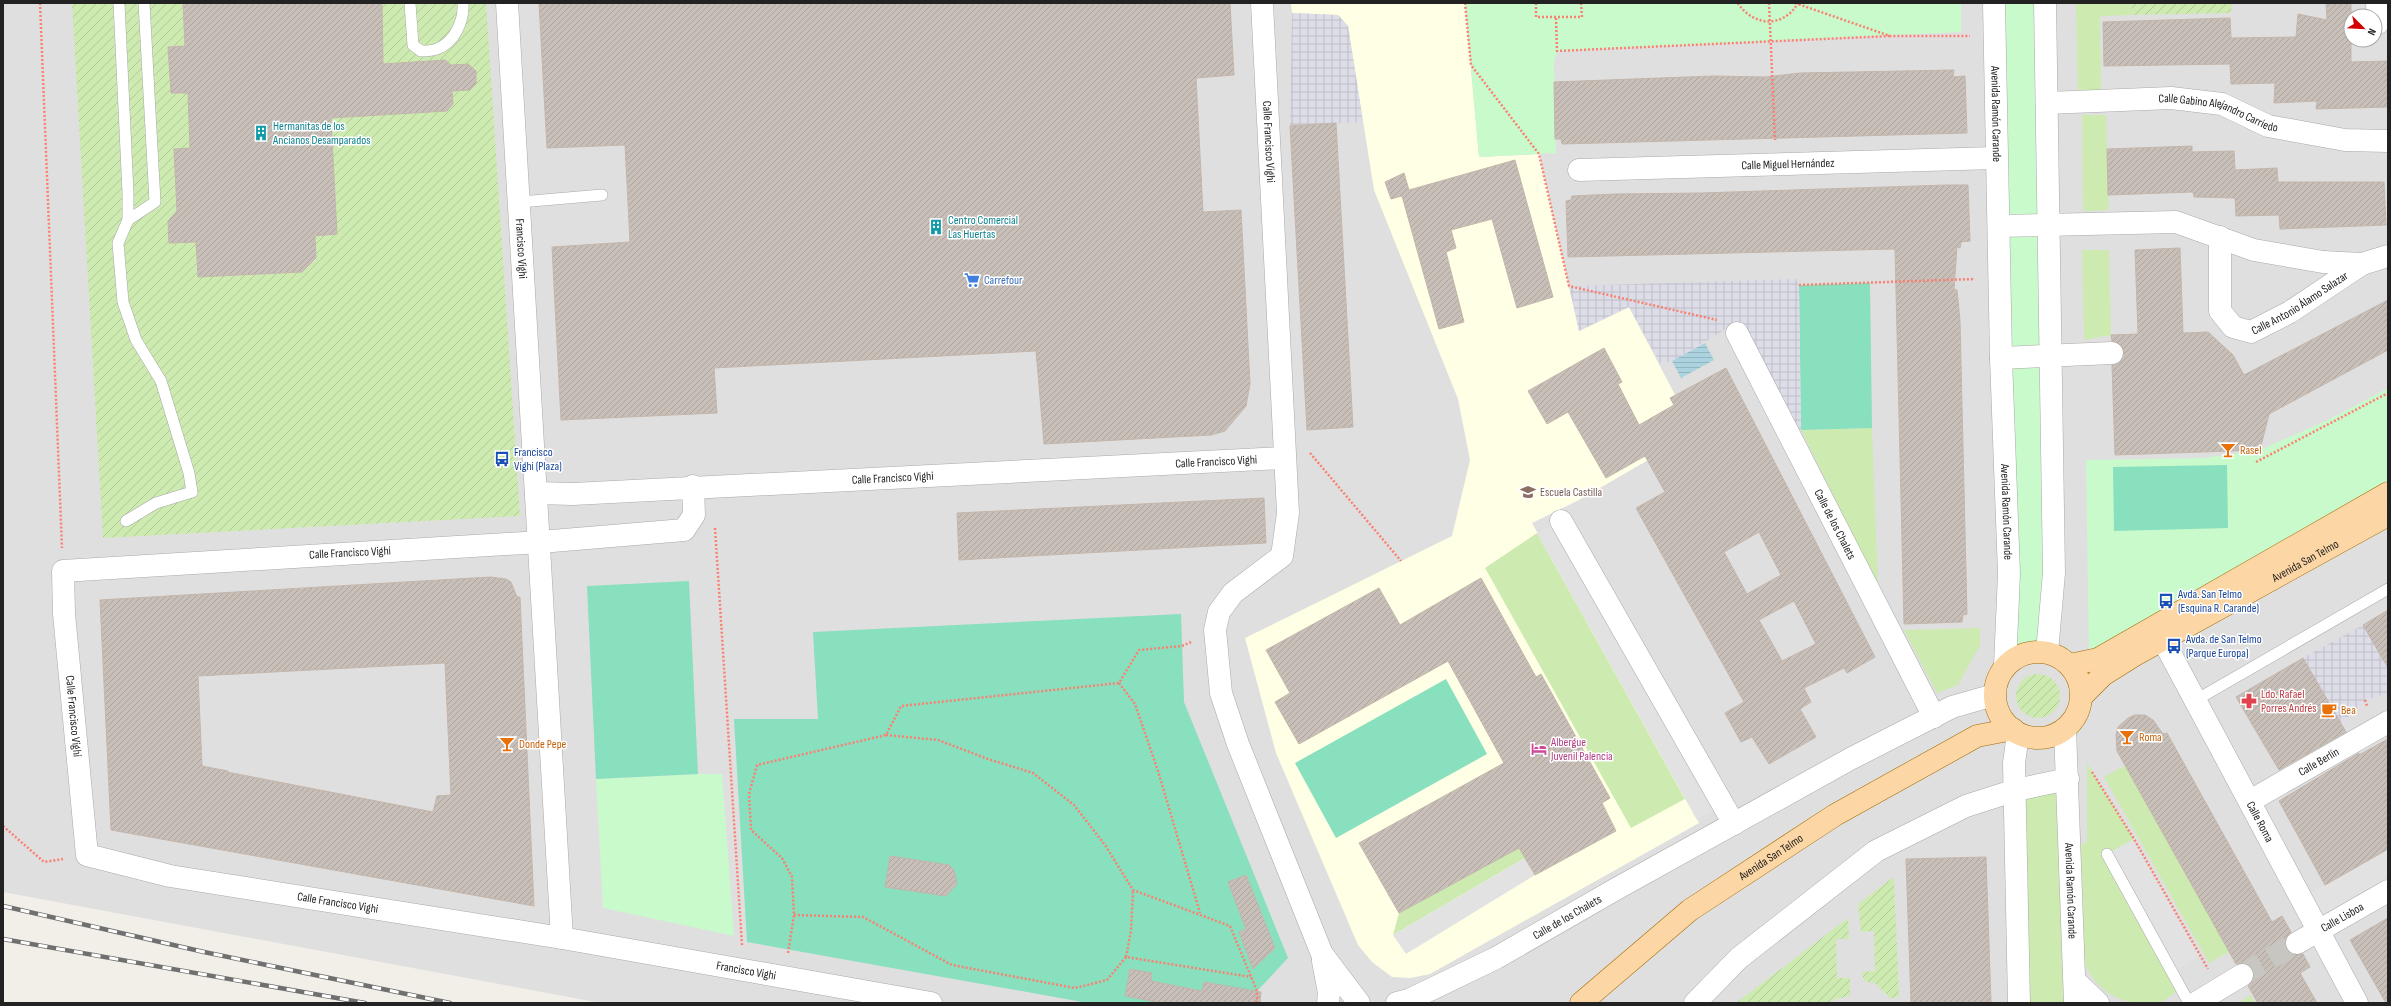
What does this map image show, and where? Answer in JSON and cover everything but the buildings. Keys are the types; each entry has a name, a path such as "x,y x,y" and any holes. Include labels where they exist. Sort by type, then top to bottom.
{"main road":[{"path":"2070,665 2098,659 2388,493"},
{"name":"Avenida San Telmo","path":"2082,696 2103,675 2388,515"},
{"path":"2047,652 2059,657 2070,665 2079,680 2082,696 2075,718 2065,729 2041,738 2015,732 2003,722 1995,702 1995,684 2005,666 2014,658 2024,653 2047,652"},
{"name":"Avenida San Telmo","path":"1977,736 1995,702"},
{"name":"Avenida San Telmo","path":"1581,1003 1690,910 1835,815 1977,736 2015,732"}],"street":[{"name":"Francisco Vighi","path":"508,3 536,493"},
{"name":"Calle Francisco Vighi","path":"536,493 573,494 693,486 1284,458 1262,3"},
{"name":"Avenida Ramón Carande","path":"1994,3 2001,358 2009,574 2005,666"},
{"path":"2045,3 2054,573 2047,652"},
{"name":"Calle Gabino Alejandro Carriedo","path":"2047,103 2171,98 2222,104 2268,126 2345,140 2388,141"},
{"name":"Calle Miguel Hernández","path":"1579,170 1996,158"},
{"name":"Calle Antonio Álamo Salazar","path":"2048,225 2176,222 2254,250 2323,262 2362,264"},
{"path":"1999,226 2048,225"},
{"name":"Calle Antonio Álamo Salazar","path":"2220,238 2220,311 2232,327 2251,332 2290,312 2362,264 2388,256"},
{"name":"Calle de los Chalets","path":"1737,332 1934,717"},
{"path":"2001,358 2050,357 2112,353"},
{"path":"1284,458 1288,513 1282,556 1233,593 1219,612 1215,630 1222,694 1236,737 1322,954 1329,993 1328,1003"},
{"name":"Calle Francisco Vighi","path":"562,938 170,876 87,856 64,614 63,571 101,567 540,542 684,530 694,515 693,486"},
{"path":"536,493 562,938"},
{"path":"1561,521 1734,824"},
{"name":"Calle Roma","path":"2164,640 2357,1003"},
{"name":"Calle de los Chalets","path":"1397,1003 1409,1000 1496,958 1734,824 1952,707 1995,702"},
{"name":"Calle Berlín","path":"2250,801 2388,722"},
{"name":"Avenida Ramón Carande","path":"2065,729 2075,1003"},
{"path":"2015,732 2014,763 2016,790 2019,1003"},
{"path":"1695,1003 1739,958 1876,851 1966,806 2016,790 2068,779"},
{"name":"Calle Lisboa","path":"2297,943 2388,891"},
{"name":"Francisco Vighi","path":"562,938 931,1003"},
{"path":"1322,954 1341,982 1360,1003"},
{"path":"2196,1003 2218,988 2242,975"},
{"path":"2075,980 2098,1003"}],"lane":[{"path":"118,3 128,220 118,243 123,302 136,340 161,381 190,473 192,492 156,503 126,521"},
{"path":"128,220 155,202 144,3"},
{"path":"410,3 413,45 421,51 437,49 449,41 459,28 464,12 463,3"},
{"path":"520,202 602,195"},
{"path":"2196,700 2388,589"},
{"path":"2107,854 2189,1003"}],"path":[{"path":"40,3 64,580"},
{"path":"1465,3 1471,65 1539,154 1569,286 1734,324 1737,332"},
{"path":"1536,3 1536,17 1556,18 1582,17 1581,3"},
{"path":"1738,3 1751,17 1769,22 1786,17 1797,3 1890,36"},
{"path":"1769,3 1769,41 1776,164"},
{"path":"1556,18 1557,51 1890,36 1994,36"},
{"path":"1799,285 2000,278"},
{"path":"2256,462 2388,392"},
{"path":"1284,458 1310,453 1401,561"},
{"path":"715,525 743,969"},
{"path":"1119,683 1139,650 1182,646 1215,630"},
{"path":"886,735 902,706 1119,683"},
{"path":"1119,683 1135,704 1158,771 1200,913"},
{"path":"791,978 787,949 794,914 792,877 782,858 751,830 749,794 757,765 886,735 938,740 988,759 1034,773 1074,805 1105,845 1133,890 1131,931 1126,957 1107,980 1074,988 952,965 863,917 794,914"},
{"path":"2090,769 2134,839 2218,988"},
{"path":"3,826 44,862 87,856"},
{"path":"1133,890 1200,913 1230,926 1257,991 1257,1003"},
{"path":"1126,957 1251,977"}],"shaded area":[{"path":"3,3 2388,3 2388,1003 601,1003 3,892"},
{"name":"Escuela Castilla","path":"1291,3 1465,3 1479,157 1539,154 1579,331 1629,307 1695,433 1579,500 1532,523 1699,823 1430,974 1410,978 1392,977 1372,962 1358,945 1276,753 1245,638 1452,536 1470,460 1458,399 1374,190 1348,26 1338,15 1292,13"},
{"path":"1292,13 1338,15 1348,26 1363,122 1290,126"},
{"path":"1796,279 1799,285 1801,430 1795,426 1738,322 1672,361 1660,363 1629,307 1579,331 1569,286"},
{"path":"1561,521 1723,805 1697,820 1537,533"},
{"path":"2363,625 2388,668 2388,693 2365,700 2341,724 2303,658"},
{"path":"2134,839 2200,956 2172,973 2107,854"},
{"path":"2388,851 2388,891 2318,930 2302,898"},
{"path":"1525,858 1535,875 1406,954 1393,935"}],"green space":[{"path":"72,3 183,3 185,46 168,47 171,93 188,93 190,148 174,149 176,189 194,215 173,216 168,221 169,238 196,242 197,272 203,277 302,272 308,267 307,262 316,262 315,236 332,235 337,229 331,118 446,111 453,104 452,91 470,90 476,83 476,72 468,64 451,65 427,62 353,65 382,3 486,3 520,516 103,538"},
{"path":"1465,3 1961,3 1961,32 1557,51 1554,62 1556,153 1479,157"},
{"path":"1994,3 2041,3 2047,652 2024,653 2005,666"},
{"path":"2076,3 2131,3 2132,15 2100,16 2101,90 2078,91"},
{"path":"2131,3 2232,3 2231,13 2132,15"},
{"path":"2082,115 2106,115 2109,210 2083,211"},
{"path":"2082,250 2109,250 2111,335 2084,340"},
{"path":"1870,283 1872,428 1801,430 1799,285"},
{"path":"2388,388 2388,484 2089,655 2086,460 2204,458 2260,450 2330,419"},
{"path":"1872,428 1878,586 1801,430"},
{"path":"2227,465 2228,528 2114,531 2113,467"},
{"path":"1537,533 1685,799 1631,828 1485,568"},
{"path":"689,581 698,774 596,779 587,586"},
{"path":"1181,614 1184,702 1288,958 1246,1003 1088,1003 747,942 734,719 818,719 813,632"},
{"path":"1980,628 1980,645 1958,685 1937,693 1904,630"},
{"path":"2034,674 2042,674 2047,675 2054,680 2059,687 2059,705 2054,712 2047,717 2034,718 2026,715 2019,708 2016,700 2016,692 2019,684 2026,677"},
{"path":"1446,679 1487,754 1336,838 1295,763"},
{"path":"2087,763 2134,839 2107,854 2180,988 2161,1002 2134,1002 2116,997 2100,986 2084,962 2081,844 2087,843"},
{"path":"2126,765 2229,952 2209,963 2104,777"},
{"path":"722,774 734,936 603,908 596,779"},
{"path":"2068,779 2073,1003 2019,1003 2016,790"},
{"path":"1519,848 1525,858 1393,935 1399,913"},
{"path":"1894,877 1899,997 1890,998 1875,983 1864,981 1862,972 1875,971 1874,931 1861,932 1858,904"},
{"path":"1848,918 1849,939 1836,939 1837,978 1850,978 1850,996 1832,1000 1829,1003 1736,1003"},
{"path":"2251,995 2255,1003 2238,1003"}],"water":[{"path":"1705,343 1714,360 1681,378 1672,361"}],"tunnel":[{"path":"2242,975 2297,943"}],"railway":[{"path":"3,906 204,952 450,1003"},
{"path":"3,939 365,1003"}],"place":[{"name":"Hermanitas de los Ancianos Desamparados","path":"261,133"},
{"name":"Centro Comercial Las Huertas","path":"936,227"},
{"name":"Carrefour","path":"972,280"},
{"name":"Rasel","path":"2228,450"},
{"name":"Francisco Vighi (Plaza)","path":"502,459"},
{"name":"Escuela Castilla","path":"1528,492"},
{"name":"Avda. San Telmo (Esquina R. Carande)","path":"2166,601"},
{"name":"Avda. de San Telmo (Parque Europa)","path":"2174,646"},
{"name":"Ldo. Rafael Porres Andrés","path":"2249,701"},
{"name":"Bea","path":"2329,710"},
{"name":"Roma","path":"2127,737"},
{"name":"Donde Pepe","path":"507,744"},
{"name":"Albergue Juvenil Palencia","path":"1539,749"}]}
